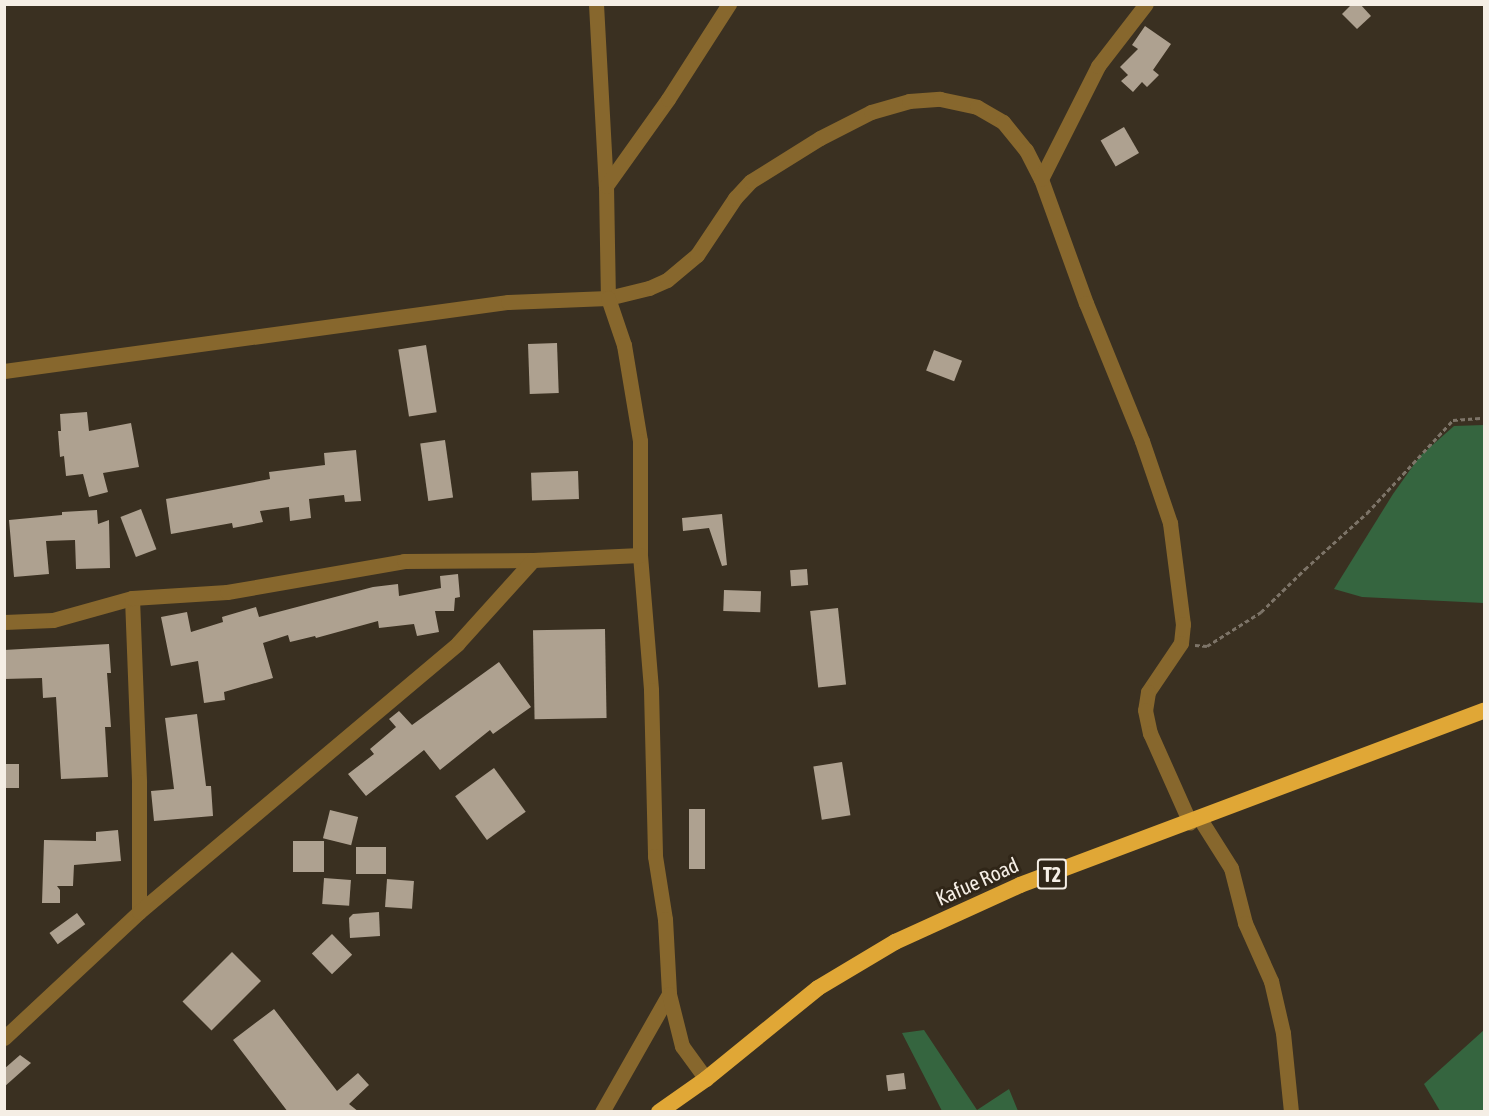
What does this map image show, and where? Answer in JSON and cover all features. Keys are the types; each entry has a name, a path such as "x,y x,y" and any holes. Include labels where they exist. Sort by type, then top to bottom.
{"highway":[{"name":"Kafue Road","path":"659,1112 706,1079 818,988 895,942 1020,885 1485,711"}],"street":[{"path":"596,4 606,186 608,298 624,345 640,441 640,555 651,690 655,856 664,919 669,994 682,1046 706,1079"},
{"path":"606,186 668,99 729,4"},
{"path":"1041,180 1098,66 1146,4"},
{"path":"4,371 498,303 608,298 649,288 683,269 697,255 735,198 751,181 774,164 870,112 909,101 950,101 977,107 1003,122 1026,150 1041,180 1086,303 1142,441 1170,523 1183,624 1181,643 1148,692 1145,710 1150,733 1195,821 1231,868 1245,923 1270,981 1283,1033 1291,1112"},
{"path":"4,622 53,620 132,598 227,592 404,561 533,560 640,555"},
{"path":"4,1038 139,912 458,643 533,560"},
{"path":"132,598 139,782 139,912"},
{"path":"602,1112 669,994"}],"path":[{"path":"1181,643 1207,646 1262,612 1367,513 1452,420 1485,418"}],"green space":[{"path":"1484,425 1484,603 1362,597 1334,589 1393,494 1420,456 1454,426"},
{"path":"924,1030 977,1110 1009,1089 1018,1111 942,1111 902,1033"},
{"path":"1484,1030 1484,1111 1440,1111 1424,1084"}],"building":[{"path":"1352,4 1360,4 1371,16 1357,29 1342,14"},
{"path":"1145,26 1171,44 1153,70 1159,75 1147,87 1142,82 1133,92 1121,81 1128,75 1120,67 1138,49 1132,45"},
{"path":"1124,127 1139,153 1116,166 1101,141"},
{"path":"557,343 559,393 530,394 528,344"},
{"path":"426,345 437,412 409,417 398,349"},
{"path":"934,350 962,361 954,381 926,371"},
{"path":"87,412 89,431 131,423 139,467 103,473 108,492 89,497 83,474 66,476 64,456 60,457 58,431 61,431 60,414"},
{"path":"445,440 453,497 428,501 420,443"},
{"path":"356,450 361,501 345,502 344,495 309,499 311,518 290,521 289,507 260,511 263,522 233,528 232,523 171,534 166,499 270,479 269,472 325,465 324,453"},
{"path":"578,471 579,499 532,501 531,473"},
{"path":"141,509 156,549 136,557 120,517"},
{"path":"97,510 98,524 109,520 110,568 76,569 75,540 46,541 49,574 14,577 9,520 62,515 62,512"},
{"path":"722,514 727,565 722,566 709,528 683,531 682,518"},
{"path":"807,569 808,585 791,586 790,570"},
{"path":"458,574 460,597 455,598 454,611 435,611 439,632 417,636 414,624 379,628 378,621 316,638 315,636 290,642 288,635 263,643 273,678 224,692 225,700 204,703 198,661 171,666 161,617 187,612 191,632 223,622 222,617 256,607 259,617 373,587 398,584 399,596 441,588 440,576"},
{"path":"724,590 761,591 760,612 723,611"},
{"path":"838,608 846,685 818,688 810,611"},
{"path":"605,629 607,718 535,719 533,630"},
{"path":"109,644 111,673 107,673 111,727 105,727 108,777 61,779 56,697 43,698 42,678 4,679 4,650"},
{"path":"499,662 531,707 493,734 490,730 440,770 424,750 366,796 348,774 374,754 370,749 396,727 389,719 399,711 412,725"},
{"path":"197,714 206,786 211,786 213,816 154,821 151,791 174,789 165,718"},
{"path":"842,762 850,815 822,820 813,767"},
{"path":"4,764 19,764 19,788 4,788"},
{"path":"494,768 526,812 487,840 455,796"},
{"path":"689,809 705,809 705,869 689,869"},
{"path":"330,810 358,817 351,845 323,838"},
{"path":"118,830 121,861 74,865 73,886 57,886 60,890 60,903 42,903 44,840 96,841 96,832"},
{"path":"293,841 324,841 324,872 293,872"},
{"path":"356,847 386,847 386,874 356,874"},
{"path":"324,878 351,880 349,906 322,904"},
{"path":"387,879 414,881 412,909 385,907"},
{"path":"379,912 380,936 350,938 349,918 353,914"},
{"path":"77,913 85,924 58,944 49,933"},
{"path":"332,934 352,955 332,974 312,953"},
{"path":"232,952 261,981 211,1030 183,1001"},
{"path":"274,1009 337,1091 358,1073 369,1085 349,1104 359,1112 288,1112 233,1040"},
{"path":"20,1055 31,1063 4,1087 4,1069"},
{"path":"904,1073 906,1089 888,1091 886,1075"}]}
